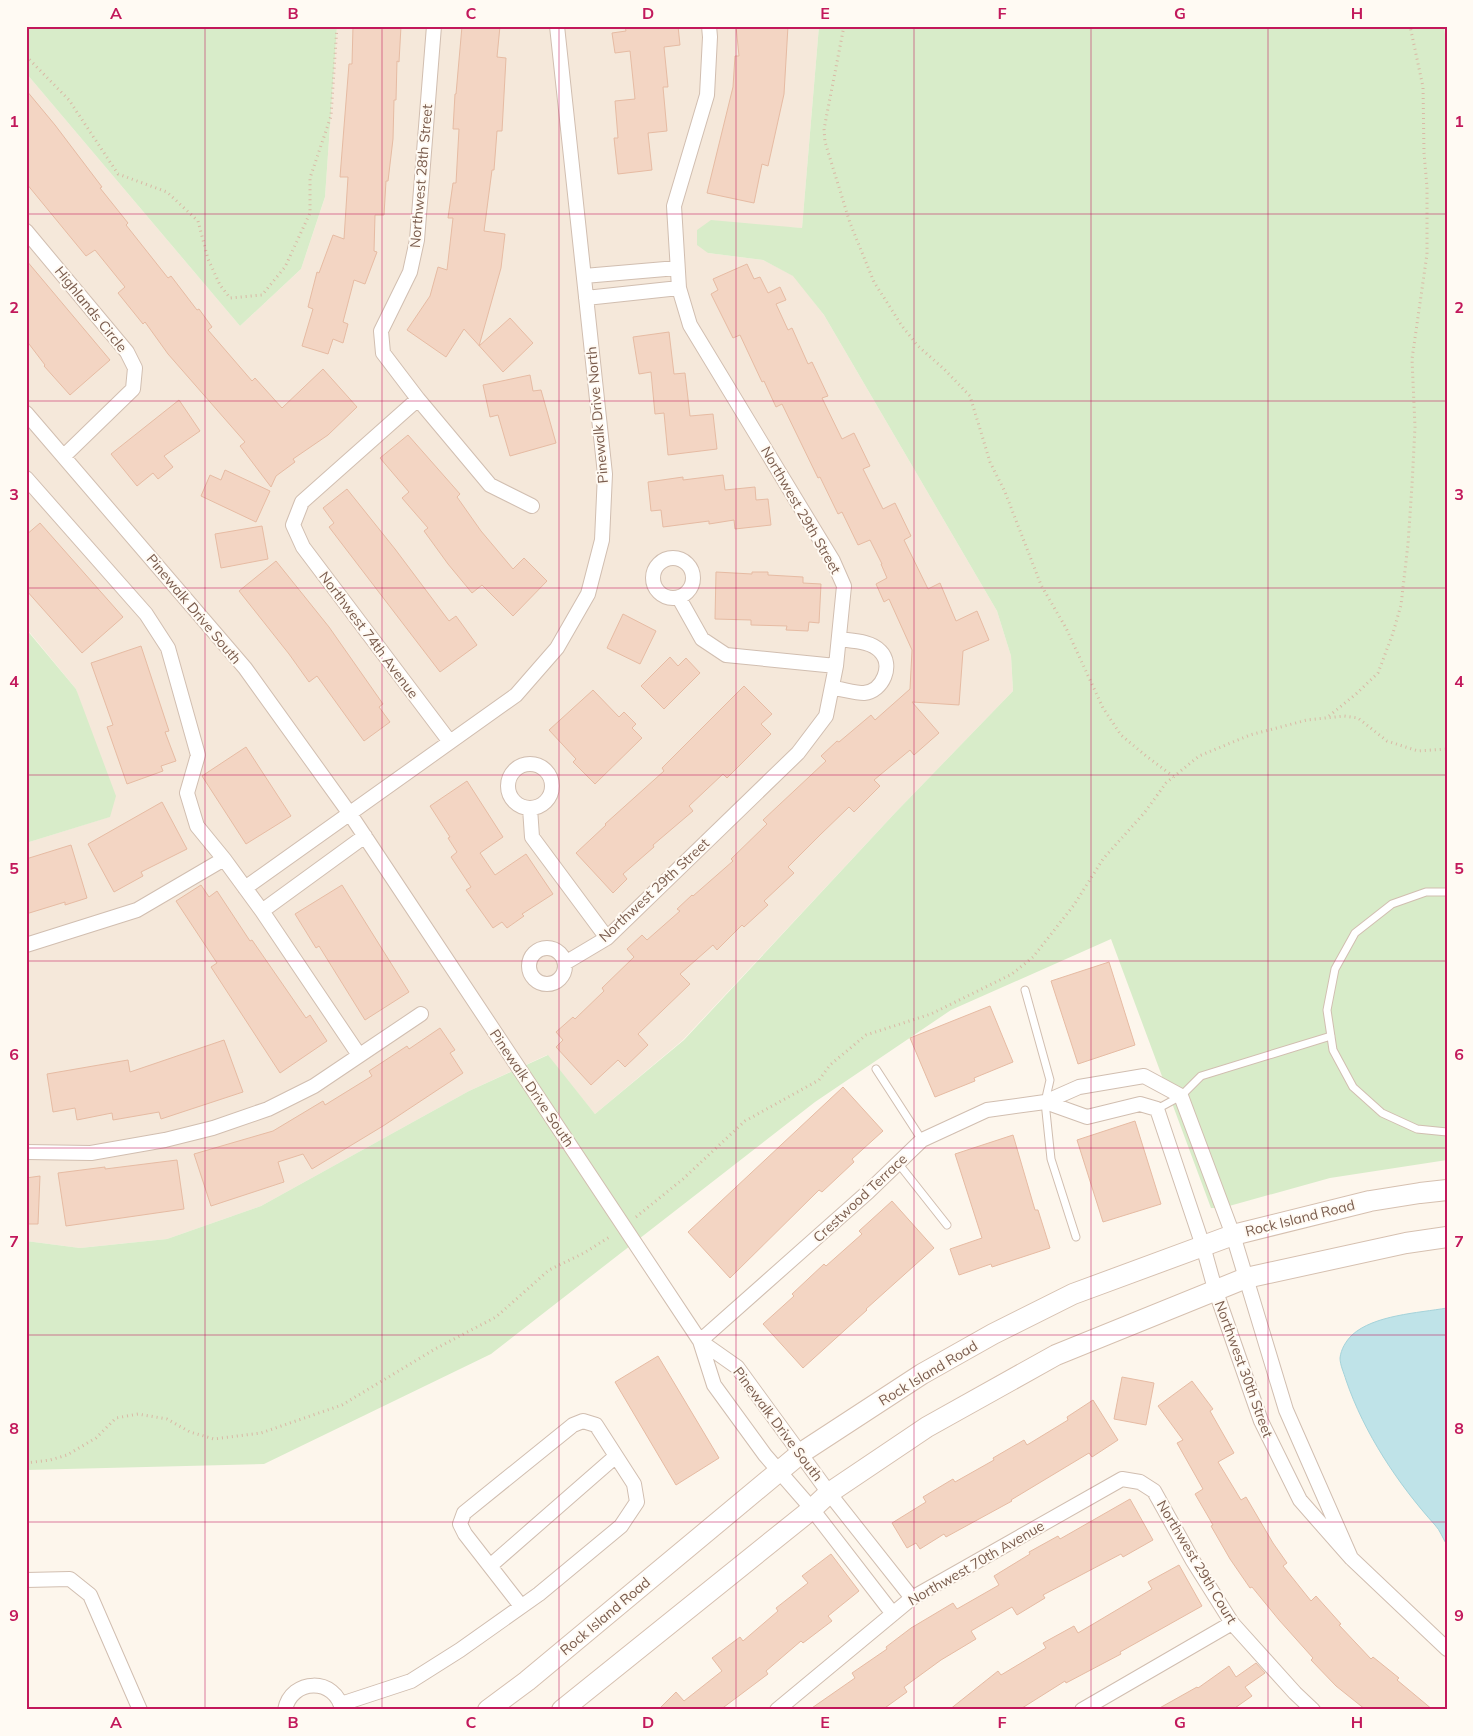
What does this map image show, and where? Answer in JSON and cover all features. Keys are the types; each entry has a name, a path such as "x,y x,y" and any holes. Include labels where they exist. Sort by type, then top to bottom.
{"main road":[{"name":"Rock Island Road","path":"488,1710 527,1681 801,1453 922,1374 993,1334 1074,1294 1233,1235 1356,1205 1447,1190"},
{"path":"562,1710 812,1509 829,1493 927,1427 1056,1355 1246,1278 1406,1243 1447,1237"}],"street":[{"name":"Northwest 28th Street","path":"434,26 417,240 410,272 381,331 383,353 418,399 490,485 532,506"},
{"name":"Pinewalk Drive North","path":"350,814 516,695 557,648 588,594 602,540 605,474 557,26"},
{"name":"Northwest 29th Street","path":"565,963 607,938 798,753 826,716 833,688 840,639 844,586 833,561 690,325 679,288 674,206 707,95 709,26"},
{"name":"Highlands Circle","path":"26,231 127,352 135,368 133,390 64,456"},
{"path":"584,276 677,268"},
{"path":"586,298 679,288"},
{"name":"Northwest 74th Avenue","path":"418,399 302,502 293,525 303,547 450,742"},
{"name":"Pinewalk Drive South","path":"26,413 245,668 365,836 700,1340 714,1386 779,1472 812,1509 893,1614"},
{"path":"26,478 146,614 168,648 198,755 187,793 197,826 246,888 359,1055"},
{"path":"679,598 702,639 726,655 836,666"},
{"path":"833,688 864,693 879,685 887,671 884,656 880,650 865,644 840,639"},
{"path":"530,808 532,837 607,938"},
{"path":"246,888 350,814"},
{"path":"262,911 365,836"},
{"path":"26,945 136,910 224,859"},
{"path":"26,1152 91,1152 165,1140 213,1128 268,1109 314,1086 421,1014"},
{"name":"Crestwood Terrace","path":"700,1340 868,1192 922,1140 987,1110 1045,1102 1079,1087 1144,1076 1181,1096"},
{"path":"1181,1096 1233,1235"},
{"name":"Crestwood Terrace","path":"1045,1102 1087,1116 1140,1104 1157,1110"},
{"path":"1157,1110 1203,1246"},
{"name":"Northwest 30th Street","path":"1233,1235 1286,1410 1351,1558"},
{"name":"Northwest 30th Street","path":"1203,1246 1215,1290 1261,1421 1300,1500 1351,1558 1447,1649"},
{"name":"Pinewalk Drive South","path":"700,1340 738,1367 829,1493 912,1598"},
{"path":"285,1710 286,1703 293,1693 303,1686 314,1684 326,1687 335,1694 342,1707 411,1681 460,1650 539,1594 621,1526 637,1502 634,1484 596,1425 583,1421 573,1425 464,1514 460,1524 465,1534 521,1606"},
{"path":"490,1566 616,1456"},
{"name":"Northwest 70th Avenue","path":"777,1710 912,1598 1122,1479 1140,1482"},
{"name":"Northwest 29th Court","path":"1140,1482 1154,1491 1193,1561 1232,1623 1295,1693 1313,1710"},
{"path":"26,1580 70,1578 90,1596 140,1710"},
{"path":"1082,1710 1232,1623"}],"lane":[{"path":"1447,892 1426,892 1392,904 1356,933 1334,969 1327,1010 1333,1050 1353,1087 1382,1113 1417,1128 1447,1132"},
{"path":"1025,990 1050,1080 1045,1102 1051,1159 1076,1237"},
{"path":"1157,1110 1181,1096 1201,1076 1331,1036"},
{"path":"876,1069 922,1140"},
{"path":"898,1163 947,1225"}],"path":[{"path":"26,56 69,100 118,174 168,192 198,221 208,259 220,285 230,298 262,295 285,267 310,213 310,178 331,116 337,26"},
{"path":"844,26 824,129 825,142 850,223 874,282 902,326 918,346 970,396 990,462 1005,492 1041,585 1066,628 1103,708 1121,735 1174,777"},
{"path":"1327,718 1378,673 1401,605 1410,524 1415,427 1412,359 1419,318 1427,244 1428,187 1424,153 1423,87 1410,26"},
{"path":"26,1463 50,1460 67,1455 96,1438 116,1418 138,1414 167,1419 190,1432 214,1439 260,1433 342,1405 434,1349 496,1317 549,1270 584,1253 624,1226 683,1179 745,1121 818,1080 830,1065 866,1034 931,1014 1012,974 1034,957 1074,905 1103,859 1145,812 1166,783 1199,756 1250,735 1307,720 1344,716 1358,718 1386,741 1418,751 1447,749"}],"shaded area":[{"path":"337,26 819,26 802,228 763,226 708,253 763,260 794,276 824,315 997,611 1011,656 1013,691 895,813 683,1040 595,1114 547,1055 469,1091 261,1206 167,1239 80,1248 26,1241 26,843 109,817 76,689 26,628 26,73 240,326 301,269 325,197"}],"green space":[{"path":"26,26 337,26 325,197 301,269 240,326 26,73"},
{"path":"819,26 1444,26 1447,51 1447,1160 1330,1178 1222,1208 1211,1208 1111,939 951,1010 815,1102 491,1354 264,1464 26,1470 26,1241 80,1248 167,1239 261,1206 469,1091 548,1055 595,1114 684,1040 895,813 1013,691 1011,656 997,611 824,315 793,276 763,260 708,253 697,245 697,230 711,220 802,228"},
{"path":"26,629 76,689 116,796 110,817 26,843"}],"water":[{"path":"1447,1308 1447,1545 1437,1527 1395,1475 1372,1438 1353,1400 1340,1358 1343,1348 1350,1337 1361,1328 1384,1319"}],"building":[{"path":"353,26 401,26 399,62 397,61 393,139 388,181 386,181 384,215 375,215 374,251 377,252 365,284 354,280 343,322 348,324 343,343 333,339 328,354 302,346 313,309 308,307 317,272 319,273 333,235 344,239 348,177 340,177 349,64 352,64"},
{"path":"462,26 500,26 497,57 506,58 502,131 497,131 494,170 492,170 484,231 505,234 501,268 479,346 464,329 446,357 407,330 430,296 438,267 447,270 453,218 448,218 453,183 456,183 459,129 453,129"},
{"path":"625,26 678,26 680,45 664,47 668,87 663,87 667,131 648,133 652,170 618,174 614,138 618,138 615,101 635,99 630,51 615,53 612,33 626,31"},
{"path":"736,26 788,26 784,94 768,166 762,164 754,203 707,193 733,87 735,56 739,56"},
{"path":"26,90 102,187 100,188 128,223 126,225 168,278 171,276 197,310 199,309 212,327 208,330 252,381 255,378 282,408 323,369 357,407 328,435 293,459 295,462 276,476 271,487 240,446 245,442 168,354 145,322 143,324 118,293 125,287 95,250 86,256 26,183"},
{"path":"26,260 110,360 70,395 44,366 26,340"},
{"path":"747,264 754,279 760,277 768,293 780,287 786,300 776,304 788,330 792,328 808,364 812,362 828,396 822,398 842,439 854,433 870,466 863,469 883,509 895,503 911,536 904,540 928,589 940,583 956,621 977,611 989,640 963,651 959,705 912,702 939,733 914,755 910,750 874,780 880,786 854,812 849,807 788,867 794,873 764,901 768,905 744,927 742,925 717,950 713,945 680,974 690,984 638,1034 648,1045 625,1067 618,1060 591,1085 556,1047 563,1040 556,1032 573,1017 575,1019 604,991 602,988 634,957 627,949 642,935 647,940 680,911 677,909 692,895 733,861 731,859 767,824 763,820 826,761 821,756 871,715 875,720 910,689 912,650 889,599 884,602 876,584 887,578 870,540 858,545 842,512 838,514 820,477 818,478 782,404 776,407 740,335 733,338 711,294 718,290 713,279"},
{"path":"510,318 533,343 503,372 479,346"},
{"path":"669,332 674,374 685,373 690,416 713,414 717,449 668,455 664,413 655,414 651,372 639,374 633,337"},
{"path":"530,375 533,391 541,390 556,443 510,456 498,415 490,417 483,385"},
{"path":"179,400 200,431 164,456 173,467 158,479 153,473 137,486 111,454"},
{"path":"408,435 460,494 457,497 481,531 513,569 524,558 547,581 513,616 482,585 472,593 424,531 428,528 402,498 409,492 380,458"},
{"path":"225,470 270,491 256,522 201,496 210,475 221,480"},
{"path":"723,475 725,490 755,487 756,500 768,499 771,525 735,529 734,520 709,524 709,521 663,527 661,510 651,511 648,482 683,477 683,480"},
{"path":"347,489 449,621 456,616 477,645 440,672 329,527 334,523 323,508"},
{"path":"40,523 123,617 82,653 26,590 26,535"},
{"path":"262,526 268,559 221,568 215,534"},
{"path":"276,561 329,627 383,704 379,707 390,722 364,741 317,676 309,682 239,591"},
{"path":"716,572 752,574 752,572 768,572 768,575 803,577 803,583 821,584 819,623 809,622 808,631 786,630 787,626 751,625 751,620 715,619"},
{"path":"623,614 656,631 640,664 607,648"},
{"path":"141,646 169,731 165,732 176,761 161,766 163,771 127,784 107,727 113,725 91,663"},
{"path":"670,657 678,666 686,658 700,673 664,709 641,686"},
{"path":"744,686 772,714 761,724 771,734 727,778 723,774 689,806 693,811 623,874 627,879 613,893 576,853 664,771 662,768"},
{"path":"593,690 619,717 624,712 636,724 632,728 642,738 595,784 573,762 576,759 549,730"},
{"path":"246,747 291,816 246,844 202,776"},
{"path":"467,781 503,837 480,853 495,875 526,854 553,894 522,914 524,916 507,928 502,922 493,928 466,890 471,887 451,857 457,852 448,838 450,837 430,806"},
{"path":"162,802 187,849 141,872 143,876 114,892 88,844"},
{"path":"71,845 87,898 65,905 65,902 26,914 26,859"},
{"path":"201,885 209,897 217,891 250,941 252,940 306,1018 310,1015 327,1041 280,1073 211,967 217,963 176,901"},
{"path":"342,885 409,992 365,1020 319,946 316,948 295,914"},
{"path":"1109,962 1135,1045 1078,1064 1051,981"},
{"path":"990,1006 1013,1062 974,1078 975,1081 935,1097 910,1038"},
{"path":"440,1028 455,1050 450,1053 463,1073 383,1126 312,1169 303,1154 278,1162 284,1182 211,1206 194,1154 273,1131 323,1101 325,1105 372,1076 369,1071 407,1046 409,1049"},
{"path":"224,1040 243,1092 161,1119 159,1112 113,1120 112,1113 77,1120 75,1108 53,1112 47,1074 128,1060 130,1072"},
{"path":"843,1087 883,1131 852,1159 854,1162 822,1192 819,1190 730,1278 688,1232"},
{"path":"1135,1121 1161,1204 1103,1222 1077,1140"},
{"path":"1013,1135 1035,1210 1038,1210 1050,1248 992,1267 991,1264 959,1275 950,1249 982,1238 955,1154"},
{"path":"177,1160 184,1209 66,1226 58,1173"},
{"path":"40,1176 38,1224 26,1224 26,1178"},
{"path":"892,1201 934,1248 803,1368 763,1324 794,1296 792,1294 824,1264 826,1266 862,1234 859,1231"},
{"path":"658,1356 719,1458 676,1485 615,1382"},
{"path":"1122,1377 1154,1383 1146,1425 1114,1419"},
{"path":"1192,1381 1213,1409 1210,1411 1234,1453 1218,1462 1241,1500 1246,1497 1287,1563 1283,1566 1311,1601 1316,1596 1341,1624 1339,1625 1371,1659 1373,1657 1399,1678 1397,1680 1433,1710 1366,1710 1336,1686 1311,1660 1313,1658 1252,1587 1250,1588 1230,1559 1195,1494 1203,1489 1177,1443 1183,1440 1158,1406"},
{"path":"1093,1400 1118,1440 1092,1457 1089,1453 1012,1501 946,1537 944,1534 920,1549 916,1543 907,1548 892,1523 926,1502 923,1497 953,1479 955,1482 994,1460 993,1458 1024,1440 1027,1445 1068,1420 1067,1417"},
{"path":"1130,1499 1153,1540 1123,1557 1121,1554 1043,1595 1045,1598 1017,1615 1012,1607 971,1631 976,1639 941,1660 904,1687 907,1692 882,1710 809,1710 855,1678 852,1673 887,1649 886,1647 911,1628 953,1603 957,1609 999,1585 994,1576 1030,1554 1029,1552 1058,1536 1060,1539"},
{"path":"831,1554 859,1591 828,1616 832,1621 803,1643 801,1641 766,1671 768,1674 720,1710 658,1710 676,1692 684,1701 722,1671 712,1658 740,1637 743,1641 778,1611 776,1608 808,1583 802,1576"},
{"path":"1179,1565 1202,1606 1120,1652 1121,1654 1066,1683 1065,1681 1019,1710 949,1710 998,1671 1001,1675 1046,1648 1043,1643 1074,1626 1078,1633 1152,1589 1148,1582"},
{"path":"1256,1663 1265,1673 1245,1687 1252,1696 1232,1710 1156,1710 1198,1688 1229,1666 1236,1677"}]}
